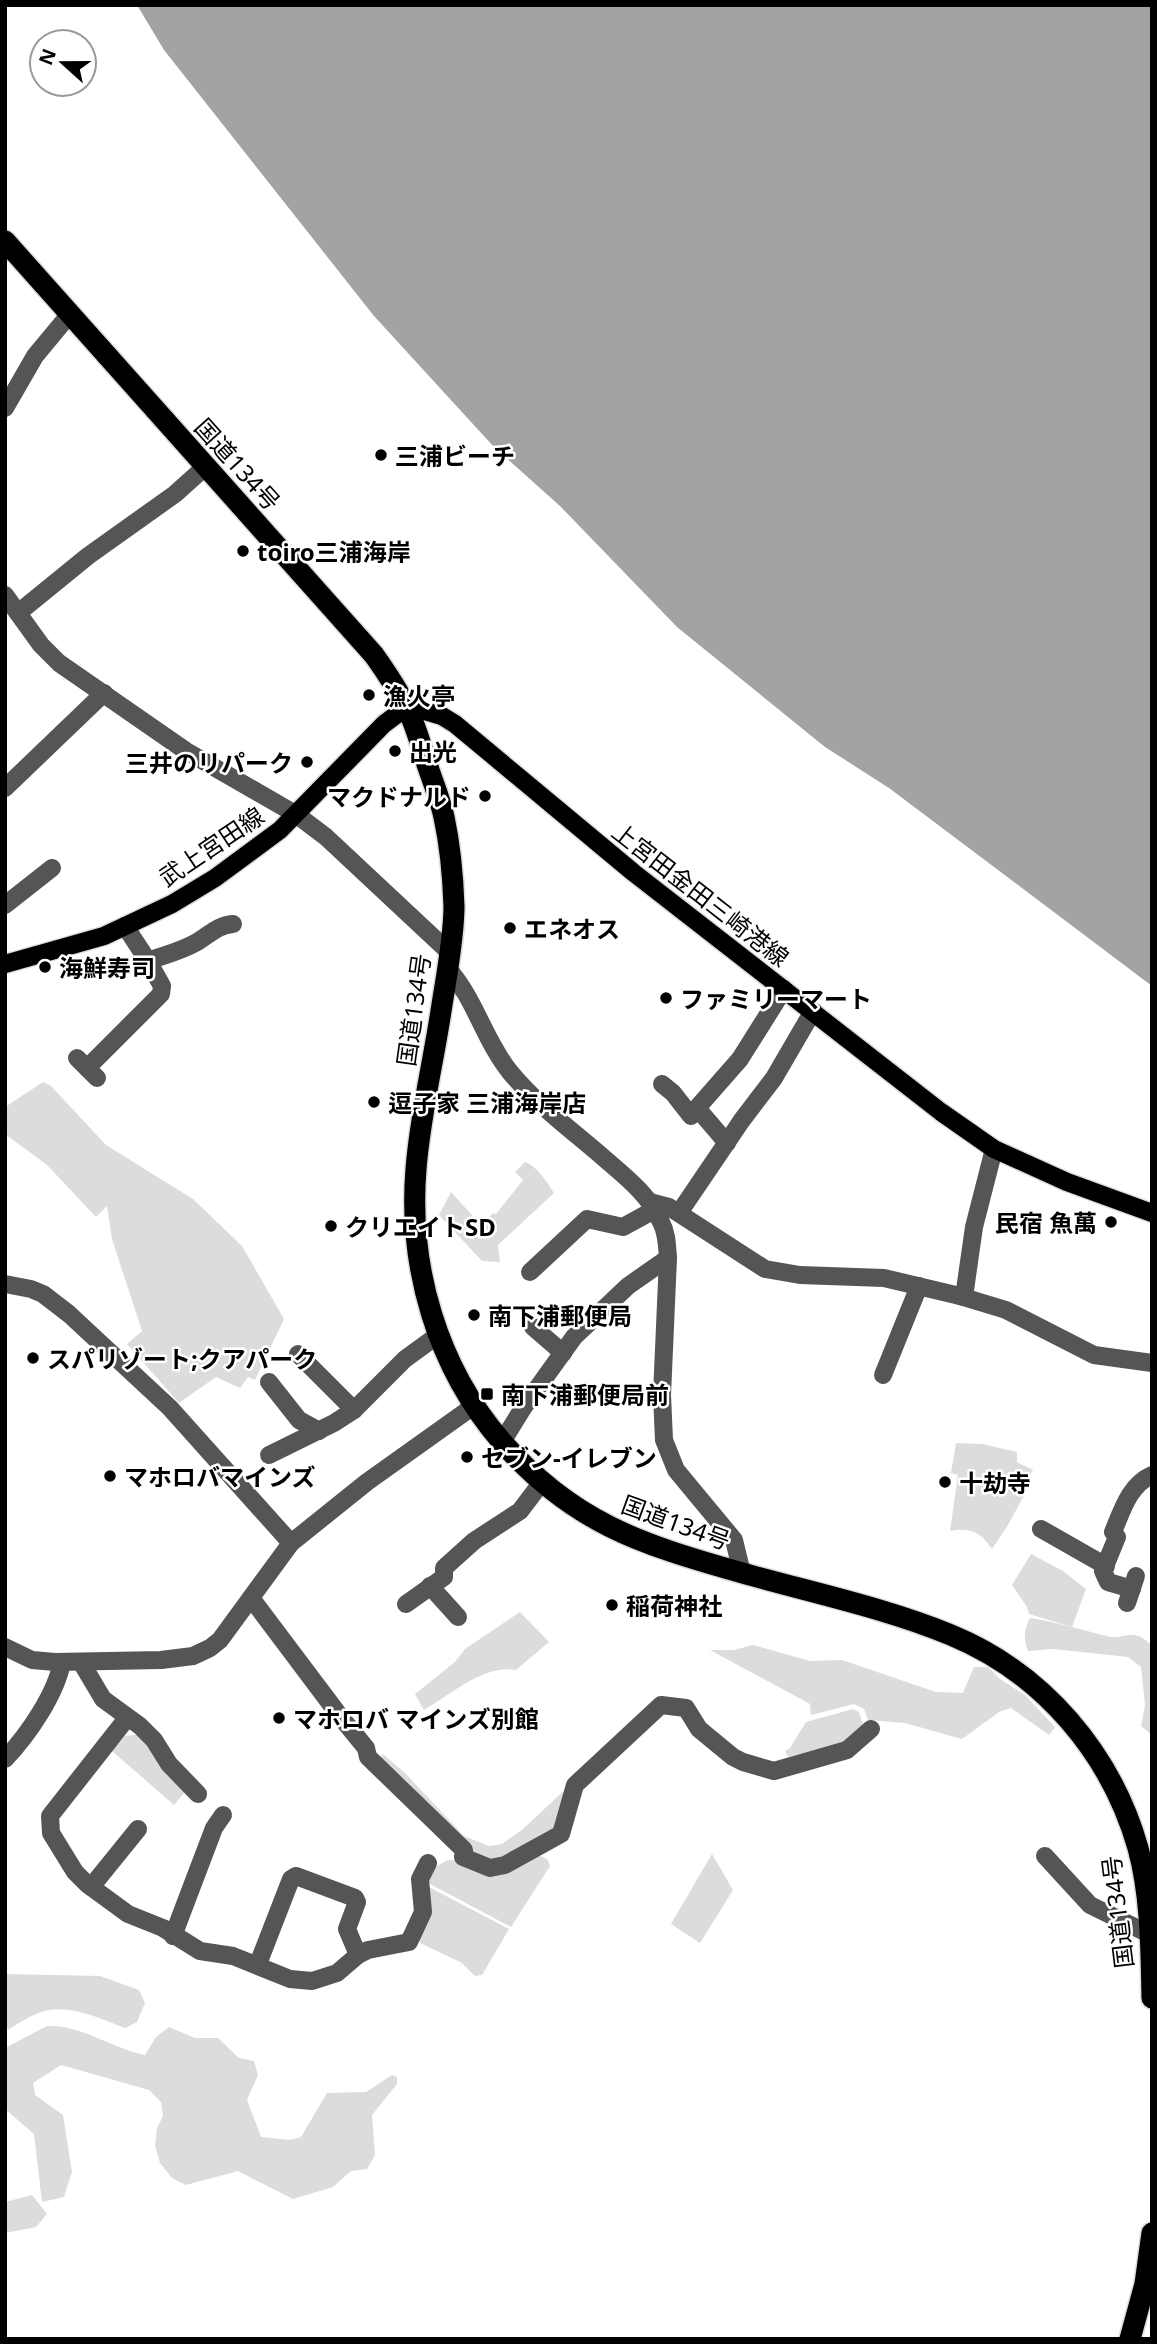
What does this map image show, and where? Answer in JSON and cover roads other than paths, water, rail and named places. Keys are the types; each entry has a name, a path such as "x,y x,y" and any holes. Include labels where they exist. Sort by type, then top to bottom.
{"highway":[{"name":"国道134号","path":"5,241 374,655 408,710 444,816 454,909 420,1137 415,1222 422,1279 438,1335 455,1372 475,1405 502,1442 542,1482 580,1511 631,1538 668,1552 888,1614 954,1637 987,1653 1047,1696 1091,1748 1117,1791 1138,1850 1149,1923 1152,1998"},
{"path":"1130,2339 1145,2284 1152,2233"}],"main road":[{"name":"武上宮田線","path":"5,964 104,936 172,904 215,878 249,855 297,815 384,724 408,710"},
{"name":"上宮田金田三崎港線","path":"408,710 425,710 455,724 625,866 941,1112 994,1149 1066,1182 1152,1213"}],"street":[{"path":"5,408 35,356 69,315"},
{"path":"18,613 88,556 175,495 205,467"},
{"path":"5,594 41,645 59,663 186,751 297,815 326,837 448,960 491,1045 511,1073 546,1108 631,1182 652,1206 664,1230 668,1258 662,1395 664,1440 676,1470 734,1540 742,1573"},
{"path":"5,788 104,693"},
{"path":"5,905 52,868"},
{"path":"148,961 197,942 224,924 233,924"},
{"path":"87,1068 161,994 162,986 125,926"},
{"path":"662,1084 673,1093 691,1116 740,1059 784,989"},
{"path":"679,1213 774,1078 813,1011"},
{"path":"697,1108 727,1143"},
{"path":"964,1297 974,1227 994,1149"},
{"path":"530,1272 548,1264 579,1235 587,1219 623,1227 652,1206 667,1206 765,1269 800,1275 884,1278 919,1286 1006,1310 1094,1355 1152,1363"},
{"path":"502,1442 574,1337 609,1307 628,1286 668,1258"},
{"path":"5,1284 31,1289 63,1308 170,1408 291,1543"},
{"path":"883,1364 919,1286"},
{"path":"533,1326 562,1353"},
{"path":"269,1455 319,1431 354,1410 405,1359 438,1335"},
{"path":"298,1354 354,1410"},
{"path":"269,1381 299,1420 319,1431"},
{"path":"6,1651 32,1660 81,1662 161,1660 192,1656 210,1648 220,1640 291,1543 367,1482 475,1405"},
{"path":"1132,1589 1108,1581 1104,1571 1117,1537 1113,1532 1129,1495 1143,1479 1152,1475"},
{"path":"405,1604 444,1577 444,1568 474,1541 520,1511 542,1482"},
{"path":"1041,1530 1106,1566"},
{"path":"430,1586 458,1617"},
{"path":"251,1598 366,1748 368,1758 464,1850 463,1857 490,1868 505,1865 561,1834 575,1785 661,1705 686,1708 699,1729 733,1757 774,1771 847,1750 871,1729"},
{"path":"5,1759 47,1702 59,1676 62,1662"},
{"path":"81,1662 103,1699 155,1740 170,1764 198,1794"},
{"path":"127,1718 50,1816 51,1833 75,1872 91,1887 121,1910 151,1923 200,1951 233,1956 290,1979 312,1981 337,1973 358,1955 409,1942 424,1912 419,1879 428,1863"},
{"path":"173,1936 197,1888 215,1840 214,1828 223,1815"},
{"path":"91,1887 137,1828"},
{"path":"1045,1856 1090,1905 1149,1923"},
{"path":"258,1964 291,1878 296,1876 355,1898 357,1902 347,1929 358,1955"}],"place":[{"name":"三浦ビーチ","path":"381,455"},
{"name":"toiro三浦海岸","path":"243,551"},
{"name":"漁火亭","path":"369,695"},
{"name":"出光","path":"395,751"},
{"name":"三井のリパーク","path":"307,762"},
{"name":"マクドナルド","path":"485,796"},
{"name":"エネオス","path":"510,928"},
{"name":"海鮮寿司","path":"45,967"},
{"name":"ファミリーマート","path":"666,998"},
{"name":"逗子家 三浦海岸店","path":"374,1102"},
{"name":"民宿 魚萬","path":"1111,1222"},
{"name":"クリエイトSD","path":"331,1226"},
{"name":"南下浦郵便局","path":"474,1315"},
{"name":"スパリゾート;クアパーク","path":"33,1358"},
{"name":"南下浦郵便局前","path":"487,1394"},
{"name":"セブン-イレブン","path":"467,1457"},
{"name":"マホロバマインズ","path":"110,1476"},
{"name":"十劫寺","path":"945,1482"},
{"name":"稲荷神社","path":"612,1605"},
{"name":"マホロバ マインズ別館","path":"279,1718"}]}
